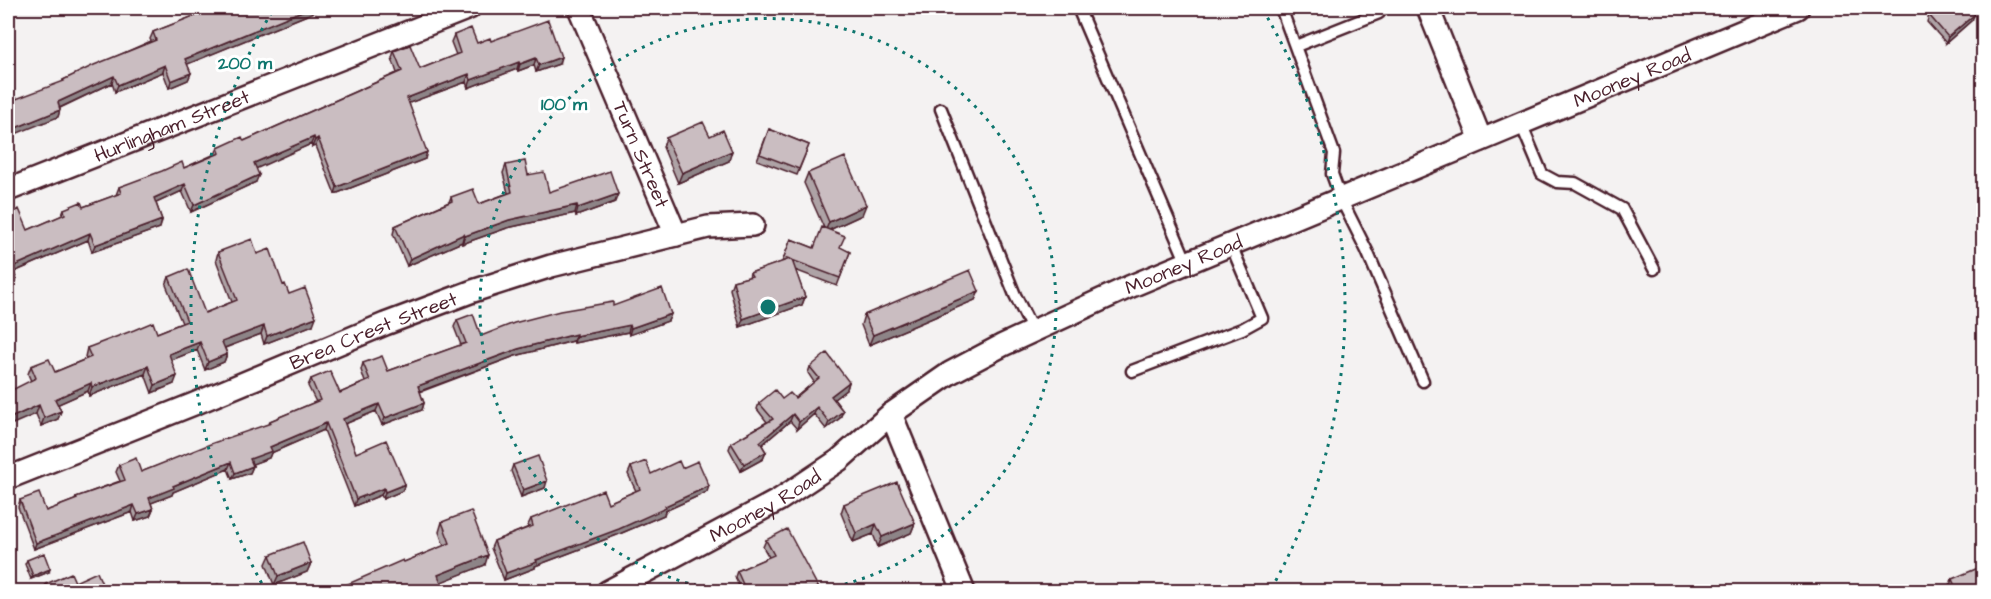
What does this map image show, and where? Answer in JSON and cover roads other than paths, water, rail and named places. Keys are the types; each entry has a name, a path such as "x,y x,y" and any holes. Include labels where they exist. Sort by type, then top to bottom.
{"street":[{"name":"Hurlingham Street","path":"8,190 469,8"},
{"name":"Turn Street","path":"579,8 676,235"},
{"path":"1428,8 1481,140"},
{"name":"Mooney Road","path":"607,591 779,500 839,459 891,414 950,373 1003,345 1187,263 1783,10"},
{"name":"Brea Crest Street","path":"8,478 194,404 385,324 472,291 551,266 708,227 753,225"},
{"path":"891,414 964,591"}],"lane":[{"path":"1078,8 1187,263"},
{"path":"1281,8 1334,153 1332,174 1341,199 1367,251 1423,381"},
{"path":"1296,46 1378,13"},
{"path":"941,109 1015,295 1033,331"},
{"path":"1521,123 1542,174 1557,182 1575,183 1622,208 1654,269"},
{"path":"1132,371 1242,329 1262,318 1231,245"}]}
